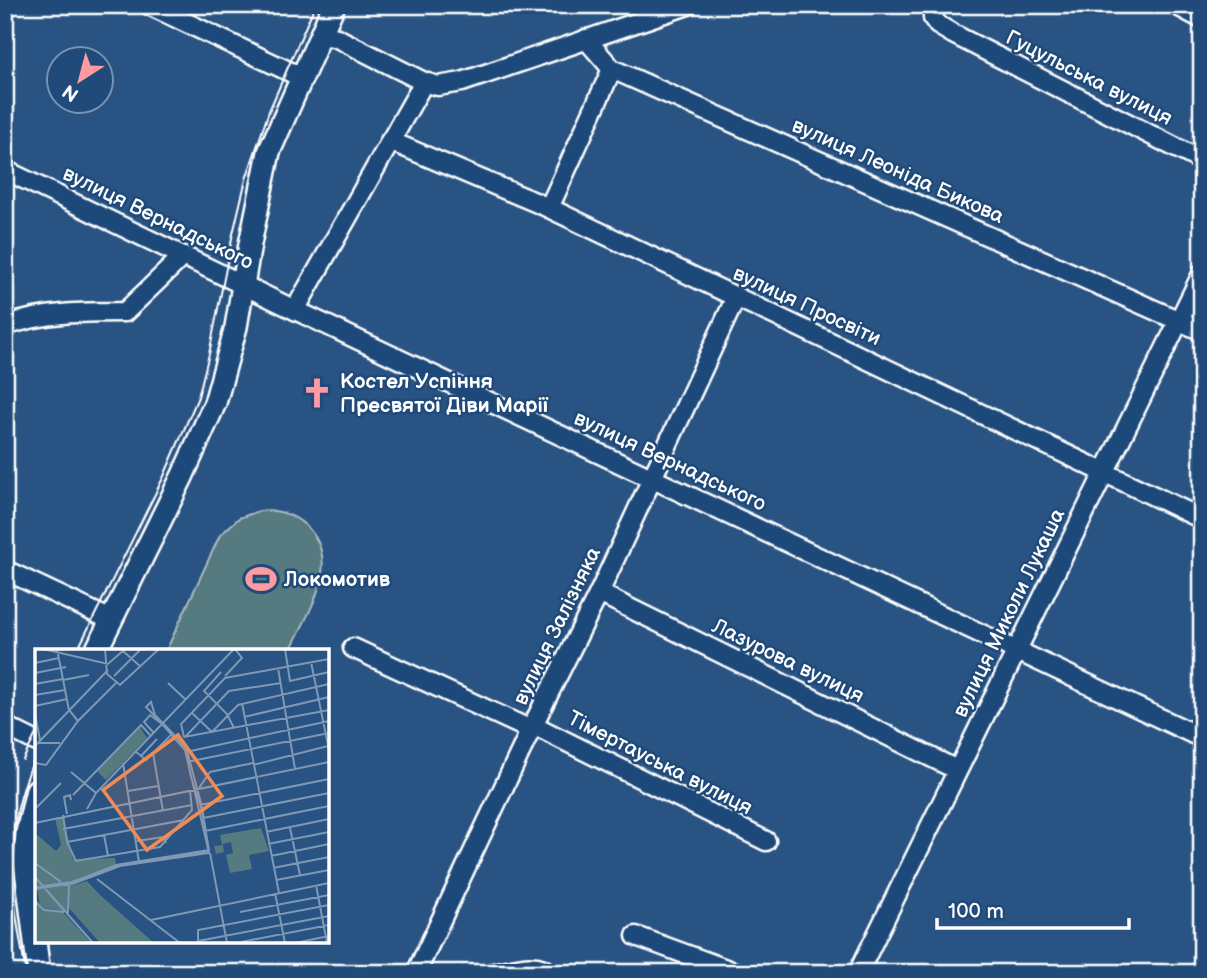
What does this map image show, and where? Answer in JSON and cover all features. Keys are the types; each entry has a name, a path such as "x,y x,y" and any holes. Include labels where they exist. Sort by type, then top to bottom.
{"main road":[{"path":"97,649 215,402 233,340 270,152 334,5"},
{"path":"35,799 27,833 25,862 35,941"},
{"path":"35,943 39,973"}],"street":[{"path":"149,5 301,77"},
{"path":"321,34 337,38 424,82 438,86 461,82 688,5"},
{"name":"Гуцульська вулиця","path":"933,5 933,18 938,25 953,34 1202,162"},
{"path":"1176,5 1202,19"},
{"name":"вулиця Леоніда Бикова","path":"586,39 612,68 1202,331"},
{"path":"549,208 612,68"},
{"path":"295,310 424,82"},
{"name":"вулиця Просвіти","path":"390,141 549,208 1202,519"},
{"name":"вулиця Вернадського","path":"5,170 244,286 1202,738"},
{"path":"5,326 27,318 72,312 125,312 183,256"},
{"name":"вулиця Миколи Лукаша","path":"858,973 1202,274"},
{"name":"вулиця Залізняка","path":"416,973 599,593 736,298"},
{"path":"5,570 111,620"},
{"name":"Лазурова вулиця","path":"599,593 957,770"},
{"name":"Тімертауська вулиця","path":"353,648 532,728 766,841"},
{"path":"5,726 35,741"},
{"path":"636,936 737,973"},
{"path":"493,973 535,966 550,973"}],"green space":[{"name":"Локомотив","path":"259,511 278,512 300,521 317,539 322,555 319,588 291,649 167,649 220,535 239,518"}],"tram line":[{"path":"78,649 164,476 198,397 246,179 269,111 315,5"},
{"path":"23,760 35,736"},
{"path":"26,973 13,886 13,836 17,810 35,757"}],"place":[{"name":"Костел Успіння Пресвятої Діви Марії","path":"317,393"},
{"name":"Локомотив","path":"261,579"}]}
